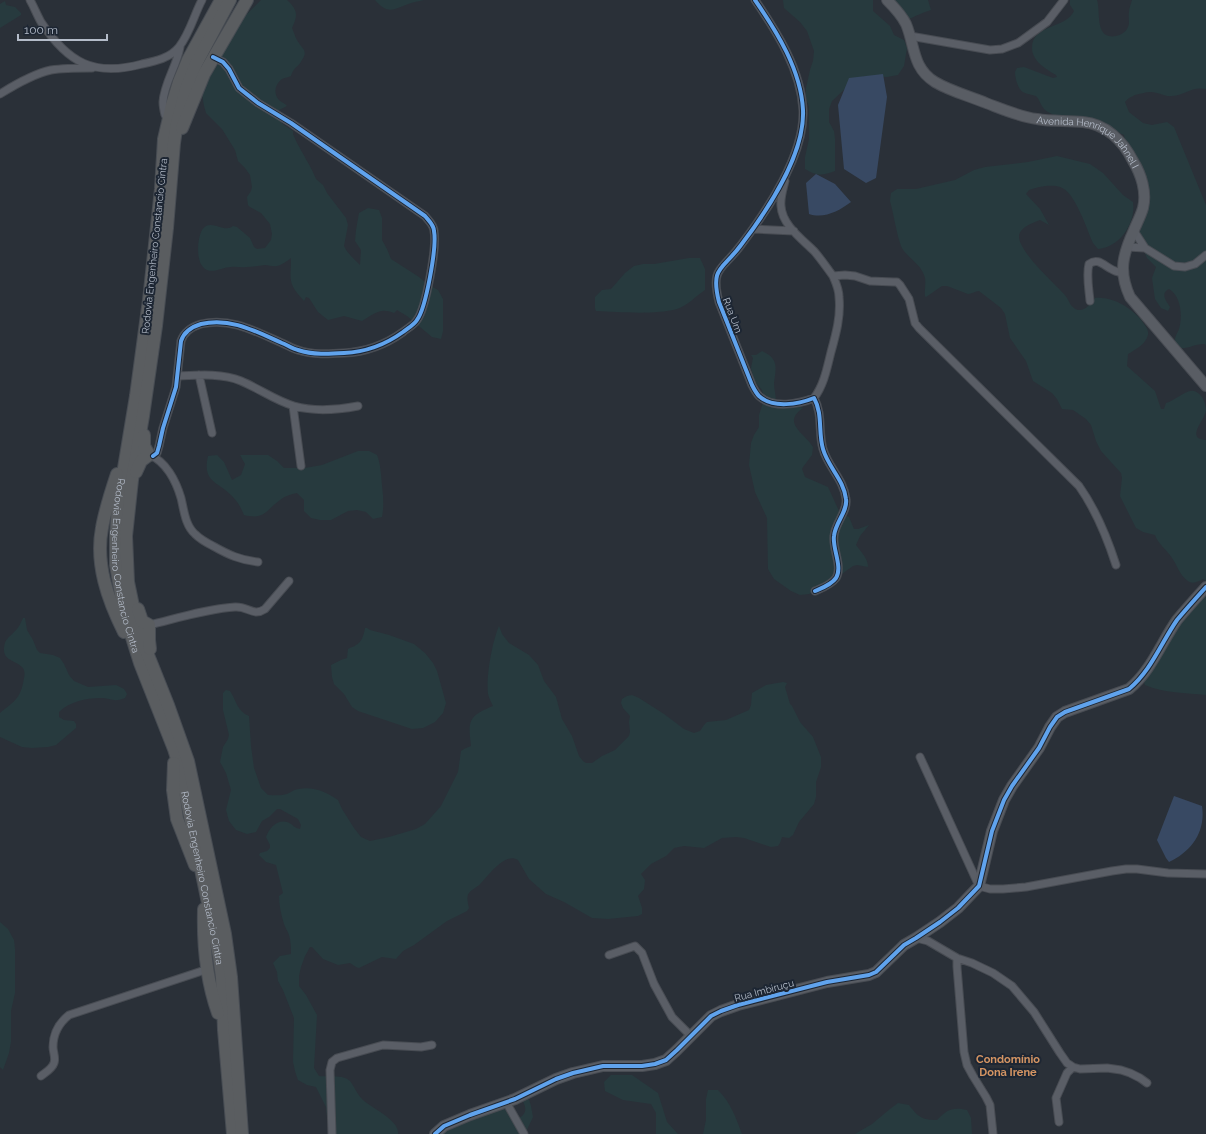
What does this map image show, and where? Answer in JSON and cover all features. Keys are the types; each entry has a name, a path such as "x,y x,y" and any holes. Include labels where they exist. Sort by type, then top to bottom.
{"highway":[{"path":"164,139 165,115 170,94 182,61 214,0"},
{"name":"Rodovia Engenheiro Constancio Cintra","path":"220,0 188,60 179,82 164,139 161,189 136,396 128,441 101,529 100,556 108,594 122,628 140,663 174,749 173,790 177,819 206,893 222,977 224,1030 233,1134"},
{"name":"Rodovia Engenheiro Constancio Cintra","path":"230,0 198,58 186,88 177,123 174,143 168,228 156,326 132,480 126,536 128,582 138,630 168,705 188,761 225,934 232,983 242,1134"},
{"path":"173,166 180,134 204,74 247,0"},
{"path":"132,480 141,461 151,456 143,444 143,416"},
{"path":"128,582 136,598 142,621 149,625 149,640 154,672"},
{"path":"206,893 204,920 208,969 216,1009 224,1030"}],"street":[{"path":"30,0 41,21 64,50 71,56 94,68"},
{"path":"0,94 20,82 54,70 94,68 104,70 125,69 172,55 180,46 187,34 202,0"},
{"name":"Rua Um","path":"755,0 790,57 801,95 803,110 801,133 796,153 787,173 754,229 740,248 720,268 716,276 716,291 752,385 758,396 772,402 784,404 801,403 814,398"},
{"name":"Avenida Henrique Jahnel I","path":"887,0 898,11 906,24 919,66 926,75 934,81 948,88 1019,115 1037,120 1095,124 1114,135 1124,147 1133,160 1139,173 1143,188 1144,200 1143,208 1126,247 1123,261 1125,286 1130,297 1206,386"},
{"path":"910,36 990,50 1002,49 1018,43 1047,22 1064,0"},
{"path":"165,115 163,103 164,94 179,53 180,46"},
{"path":"213,57 223,62 229,69 239,88 258,104 291,123 425,216 432,223 434,230 435,242 432,269 421,311 417,320 397,336 379,346 363,351 344,353 306,352 297,350 249,328 235,324 209,322 197,325 183,335 176,387 159,446 156,453 151,456 162,464 171,476 178,490 188,524 194,534 232,556 245,561 258,562"},
{"path":"787,173 781,206 783,215 788,224 802,241 816,254 833,276 839,295 839,322 824,381 814,398 820,413 823,448 828,461 839,477 847,500 834,536 838,573 836,578 829,585 815,591"},
{"path":"754,229 794,231"},
{"path":"1134,231 1145,248 1174,266 1185,267 1195,264 1206,255"},
{"path":"1126,247 1145,248"},
{"path":"1090,301 1088,268 1091,262 1100,261 1114,271 1123,273"},
{"path":"833,276 855,276 870,281 897,282 900,285 909,299 915,323 919,328 1079,486 1090,503 1103,529 1109,542 1116,565"},
{"path":"199,375 212,433"},
{"path":"178,376 221,376 241,381 293,406 319,410 337,410 358,406"},
{"path":"293,406 301,466"},
{"path":"149,625 219,608 239,607 260,612 265,609 289,581"},
{"path":"979,886 992,831 1004,800 1039,748 1057,717 1065,712 1123,691 1136,683 1146,672 1177,621 1195,598 1206,587"},
{"path":"920,757 979,886"},
{"path":"979,886 990,889 1026,887 1112,870 1126,869 1137,869 1168,874 1206,874"},
{"name":"Rua Imbiruçu","path":"435,1134 444,1126 515,1099 556,1079 590,1068 603,1066 642,1066 655,1064 666,1060 711,1016 721,1011 738,1005 827,982 869,975 876,972 904,945 958,908 979,886"},
{"path":"916,938 928,941 957,958 993,973 1012,986 1034,1012 1067,1063 1073,1067 1080,1069 1107,1068 1121,1070 1140,1078 1147,1084"},
{"path":"609,955 635,946 639,949 654,984 670,1014 691,1036"},
{"path":"957,958 964,1052 967,1065 990,1105 993,1134"},
{"path":"41,1076 51,1068 54,1062 53,1047 55,1034 59,1024 69,1015 208,969"},
{"path":"332,1134 330,1070 332,1062 337,1058 383,1045 421,1047 432,1045"},
{"path":"1059,1122 1056,1098 1067,1073 1073,1067"},
{"path":"506,1102 524,1134"}],"green space":[{"path":"261,0 287,0 291,4 296,13 292,28 296,39 305,51 301,63 293,70 291,76 282,79 276,86 275,92 277,98 287,106 275,112 274,115 284,125 293,131 297,143 316,179 323,185 327,193 346,218 348,225 344,246 349,254 360,265 361,250 355,241 359,213 368,208 379,210 382,218 382,240 391,259 438,290 443,299 443,331 441,339 432,337 407,316 397,310 394,313 389,311 377,312 362,321 344,316 328,320 318,312 309,298 306,297 304,301 292,285 291,258 283,264 277,266 265,265 254,267 228,267 213,271 207,270 200,263 198,245 200,234 205,226 213,225 225,228 233,226 237,227 250,238 254,247 257,249 265,248 271,240 272,234 270,224 261,213 248,205 247,197 252,187 250,175 238,161 235,150 222,129 206,113 202,94 203,88 218,64 231,35 241,20"},
{"path":"375,0 424,0 390,10 380,5"},
{"path":"783,0 873,0 873,11 890,26 894,35 904,40 907,48 904,66 898,75 887,77 864,76 847,87 832,101 829,109 829,122 834,131 835,139 835,171 827,174 816,174 805,169 805,157 809,139 809,107 806,98 806,88 814,51 807,31 800,22 784,8"},
{"path":"890,0 928,0 931,10 907,20"},
{"path":"1070,0 1097,0 1101,30 1104,34 1109,36 1116,36 1125,32 1127,29 1129,24 1129,9 1132,0 1206,0 1206,89 1196,89 1172,96 1147,92 1135,95 1125,102 1129,112 1143,123 1152,125 1167,122 1174,127 1206,205 1206,346 1205,344 1202,344 1180,348 1176,344 1175,340 1181,318 1180,307 1176,296 1169,289 1166,291 1164,295 1170,307 1168,311 1161,308 1155,299 1152,278 1156,267 1147,258 1140,241 1139,232 1143,212 1142,195 1126,148 1124,135 1094,121 1053,115 1044,109 1037,97 1026,94 1020,90 1017,84 1015,72 1017,68 1024,67 1053,78 1057,77 1034,57 1032,48 1033,40 1043,30 1070,17 1074,11 1070,5"},
{"path":"5,1 6,5 15,7 21,15 0,28 0,4"},
{"path":"1057,156 1090,164 1103,173 1123,195 1133,202 1132,218 1129,226 1120,239 1113,244 1098,249 1093,243 1080,212 1071,196 1060,187 1044,186 1029,190 1026,194 1040,209 1049,225 1040,220 1027,226 1020,233 1020,242 1030,258 1066,296 1075,309 1081,310 1088,306 1095,298 1102,298 1116,301 1140,318 1147,329 1148,335 1143,344 1128,354 1127,366 1155,391 1161,409 1164,409 1166,403 1184,393 1191,391 1200,394 1205,403 1205,415 1196,433 1200,439 1206,440 1206,581 1203,579 1194,583 1185,579 1155,535 1143,532 1136,528 1120,496 1122,478 1121,473 1101,451 1091,425 1086,419 1073,410 1062,409 1052,393 1033,381 1026,361 1010,338 1005,314 1001,308 979,291 968,294 947,286 942,286 926,297 925,277 916,263 901,246 890,201 891,193 897,189 916,189 955,180 974,170 985,167 1028,162"},
{"path":"689,258 700,258 705,269 705,290 684,306 677,309 658,312 637,313 596,311 595,297 602,290 611,289 625,273 634,266"},
{"path":"762,351 774,360 776,368 774,383 776,402 788,402 803,408 794,418 794,423 813,447 812,455 802,469 805,477 828,487 839,511 849,517 854,529 869,525 860,536 856,545 866,558 868,567 857,565 853,566 821,589 809,594 800,595 791,591 774,579 768,569 767,518 755,492 749,465 751,443 759,427 759,415 764,399 762,390 756,383 753,376 751,368 753,358 751,355 756,355"},
{"path":"358,451 369,451 377,455 379,460 383,496 382,517 373,519 366,512 357,510 348,511 331,520 311,518 304,511 304,500 297,493 284,497 264,514 256,516 244,515 234,498 212,480 207,472 208,456 217,455 224,462 232,480 241,475 245,464 240,455 268,455 284,468 305,468 322,465"},
{"path":"1206,585 1206,695 1167,691 1145,685 1143,679"},
{"path":"23,618 25,618 27,630 37,650 40,653 53,655 60,658 74,681 88,687 116,685 124,689 127,694 125,698 118,700 100,698 84,700 73,703 63,709 59,712 59,717 64,720 74,721 76,728 56,745 48,747 22,747 0,737 0,713 19,695 25,675 22,667 8,658 4,652 5,642 18,628"},
{"path":"499,626 502,634 509,643 529,655 538,665 544,681 556,697 562,719 572,736 579,756 586,763 592,763 615,750 629,736 630,716 623,708 621,703 622,699 627,696 632,695 639,698 684,729 694,733 700,731 707,722 726,720 749,710 752,693 766,685 783,682 787,683 785,687 790,704 800,722 813,737 821,757 821,767 816,782 816,797 814,804 799,822 793,835 789,838 782,837 778,846 771,847 744,838 736,837 722,838 704,848 684,846 674,848 666,856 651,864 641,874 645,880 644,889 638,896 642,908 642,914 638,916 608,919 592,918 564,902 546,894 529,879 518,860 513,858 503,862 493,870 468,894 467,898 469,908 467,911 447,921 414,945 403,951 396,959 382,957 359,968 350,963 338,965 323,959 312,947 310,947 301,967 299,986 306,995 317,1015 314,1068 319,1076 343,1077 350,1081 366,1103 390,1119 397,1129 398,1134 329,1134 326,1107 316,1087 307,1085 298,1080 295,1071 293,1062 294,1018 278,981 277,972 273,963 280,956 291,954 290,937 284,925 280,906 279,896 283,893 276,865 266,862 259,855 270,848 266,837 273,826 279,822 287,822 300,829 301,825 298,819 280,809 277,809 269,817 262,821 256,832 247,834 236,830 229,821 226,810 231,790 226,773 220,762 223,747 229,735 223,710 223,693 226,690 230,691 242,712 249,716 254,768 261,788 268,795 285,795 304,788 320,790 338,800 342,809 361,837 370,841 389,837 416,829 425,824 441,806 458,772 461,751 471,746 470,725 474,716 493,706 488,694 488,678 492,650"},
{"path":"365,628 414,644 425,653 433,663 437,671 446,703 443,713 435,722 423,728 412,729 358,711 352,707 344,694 334,684 331,665 347,658 348,649 360,642"},
{"path":"0,922 8,929 14,940 15,949 15,993 11,1011 11,1042 3,1070 0,1067"},
{"path":"611,1075 632,1075 658,1093 667,1122 678,1134 656,1134 656,1113 651,1104 623,1100 605,1091 604,1082"},
{"path":"708,1090 718,1090 723,1095 733,1111 742,1134 703,1134 706,1120 706,1099"},
{"path":"528,1096 533,1117 525,1134 435,1134 497,1108 507,1109 515,1116 521,1117 525,1113 525,1106 522,1099"},
{"path":"898,1103 909,1105 921,1117 932,1120 937,1120 944,1113 950,1110 967,1110 971,1118 972,1134 855,1134 872,1124"}],"water":[{"path":"883,74 887,97 876,178 866,183 844,169 838,105 849,78"},
{"path":"816,174 835,184 851,202 826,215 820,216 809,214 806,183"},
{"path":"1174,796 1202,806 1203,815 1199,833 1190,847 1177,858 1169,862 1157,840"}],"cycle path":[{"path":"755,0 772,25 793,66 801,95 803,110 802,127 798,145 791,163 773,199 735,253 720,269 716,281 719,302 752,385 758,395 771,403 786,404 814,398 817,404 825,456 845,492 846,504 834,536 838,574 832,583 815,591"},
{"path":"153,456 157,453 176,387 181,341 186,332 191,328 212,322 222,322 242,326 304,352 327,354 344,353 375,347 389,341 416,322 424,303 434,250 434,229 425,216 291,123 258,103 239,88 229,69 223,62 213,57"},
{"path":"435,1134 444,1126 515,1099 556,1079 573,1073 603,1066 642,1066 655,1064 666,1060 711,1016 721,1011 738,1005 827,982 869,975 876,972 904,945 940,922 958,908 979,886 992,831 1004,800 1039,748 1057,717 1065,712 1129,689 1144,674 1177,620 1206,587"}],"district":[{"name":"Condomínio Dona Irene","path":"1008,1065"}]}
